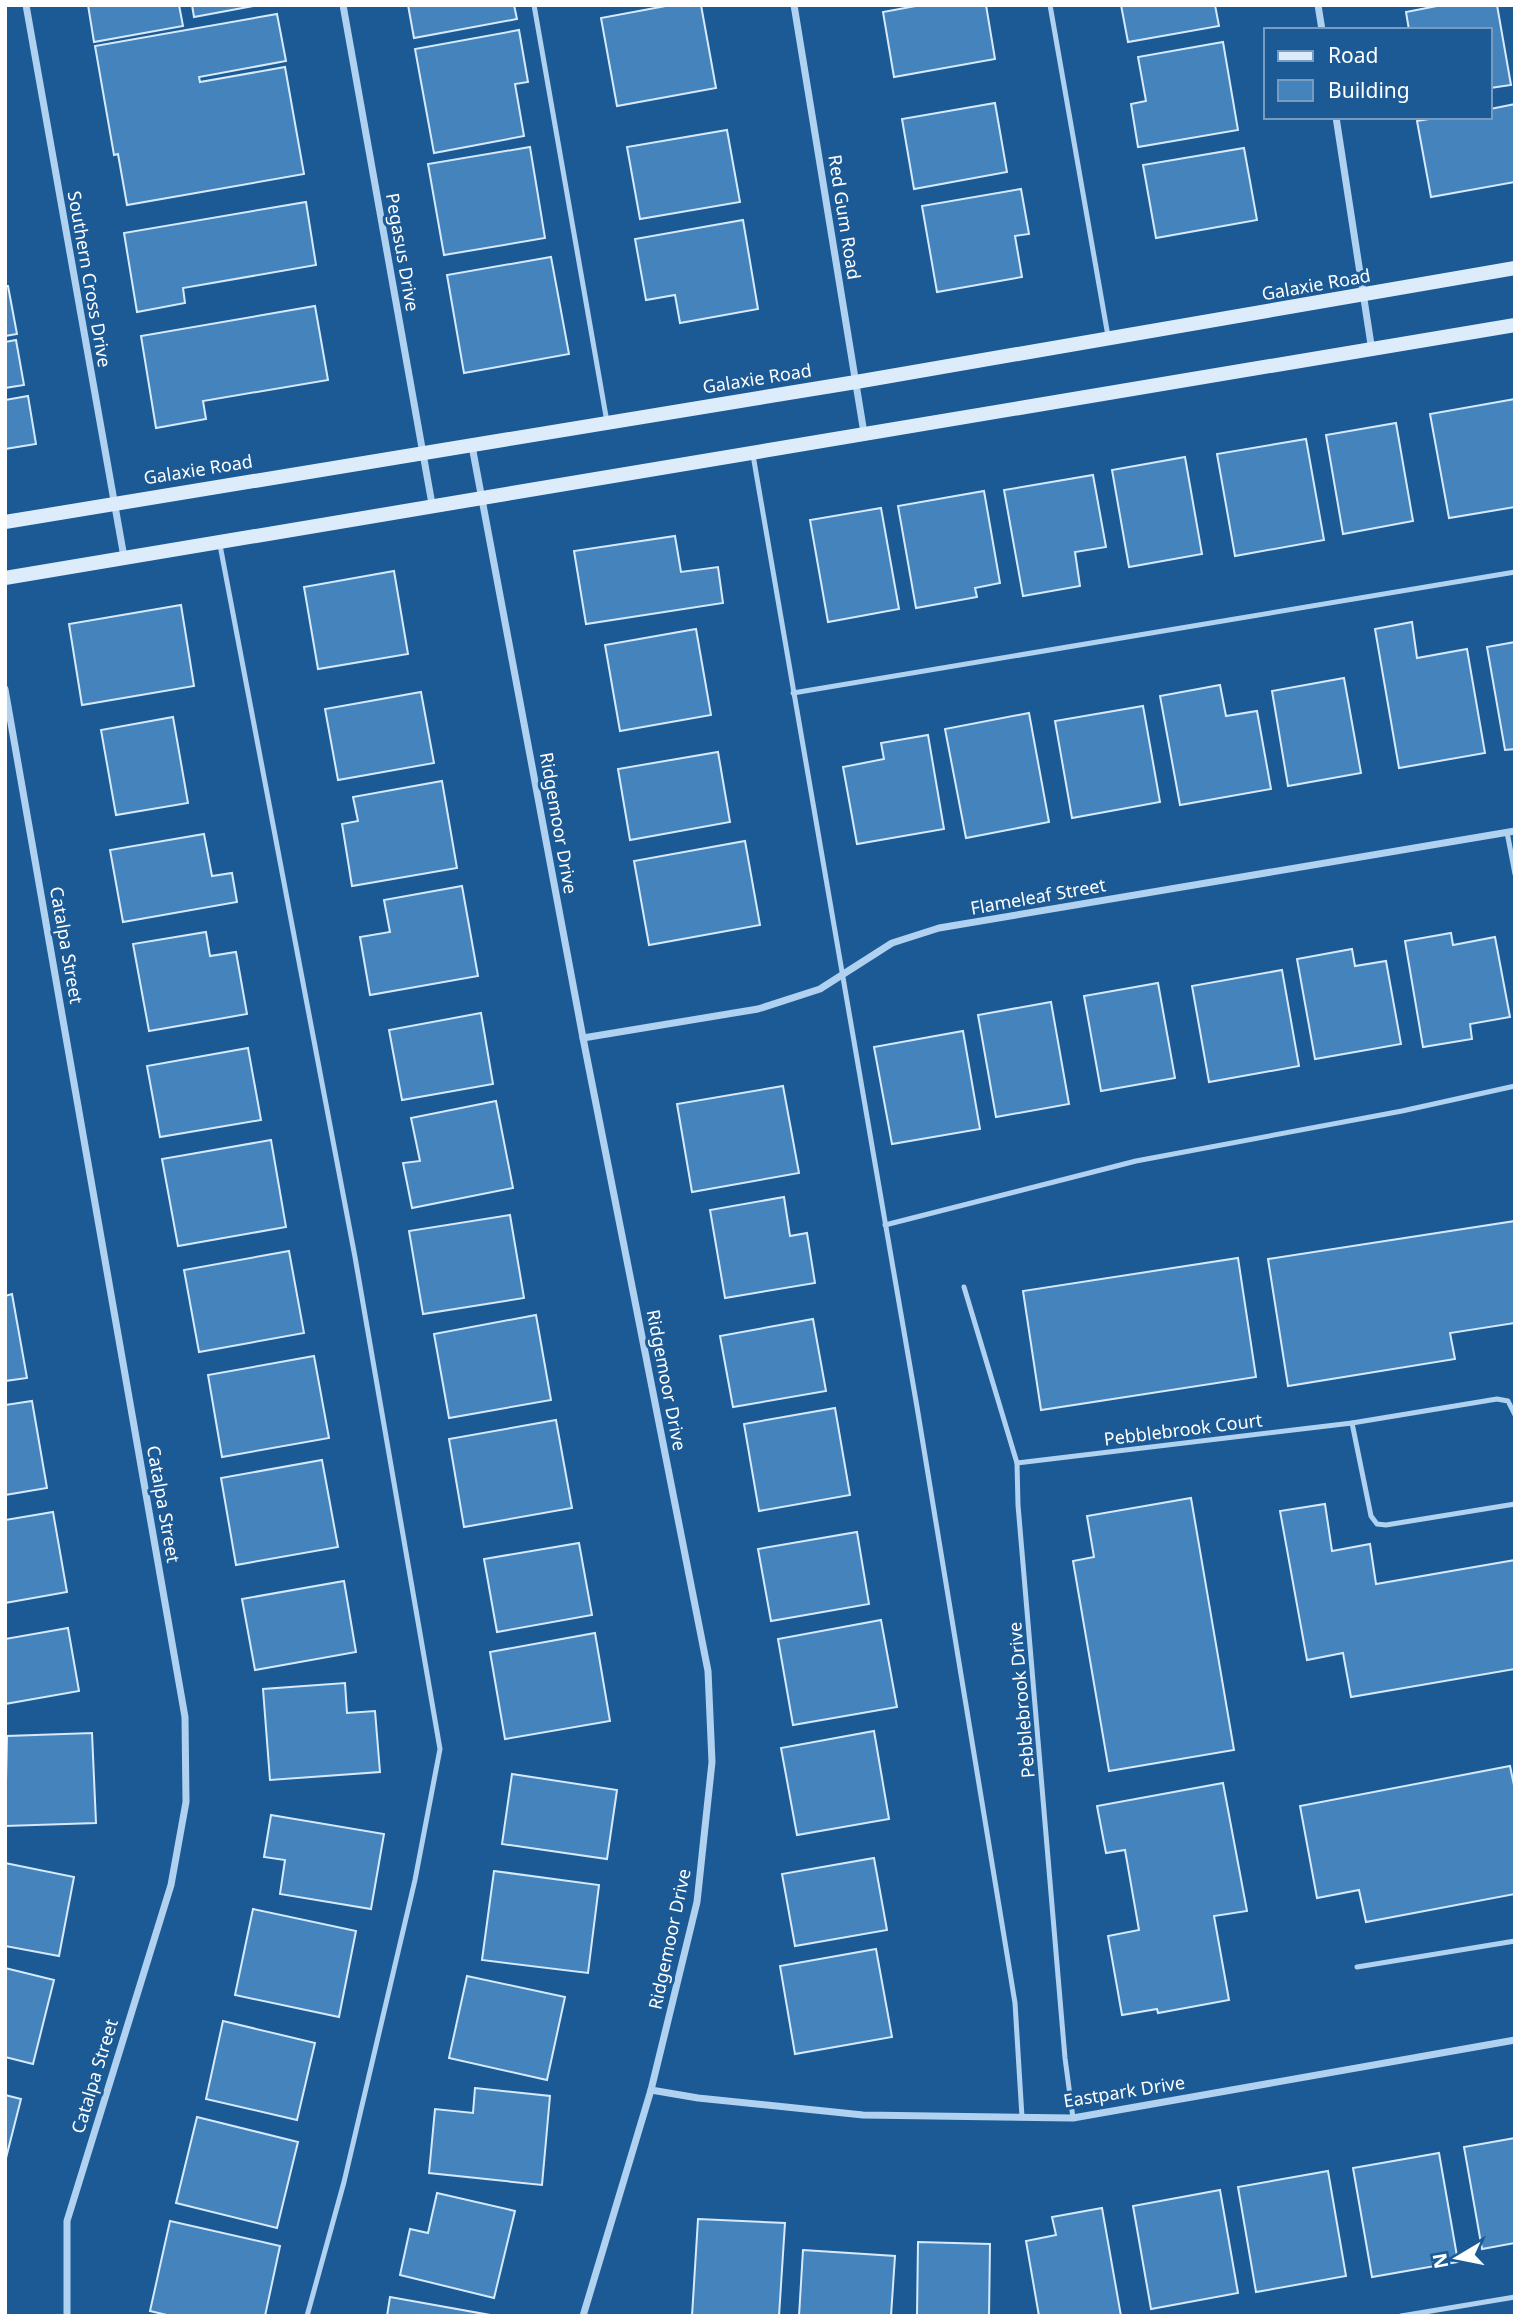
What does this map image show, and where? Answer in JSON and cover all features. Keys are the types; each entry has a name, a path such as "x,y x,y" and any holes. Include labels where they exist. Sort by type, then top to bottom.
{"street":[{"name":"Southern Cross Drive","path":"26,5 124,558"},
{"name":"Pegasus Drive","path":"343,5 432,504"},
{"name":"Red Gum Road","path":"794,5 864,433"},
{"path":"1318,5 1322,28"},
{"path":"1336,119 1372,351"},
{"name":"Galaxie Road","path":"5,522 856,382 1515,268"},
{"path":"5,578 432,504 1372,351 1515,325"},
{"name":"Ridgemoor Drive","path":"472,445 583,1038 708,1671 712,1762 697,1902 651,2090 583,2316"},
{"name":"Catalpa Street","path":"5,689 185,1717 186,1802 171,1885 67,2221 67,2316"},
{"name":"Flameleaf Street","path":"583,1038 758,1009 820,989 892,943 939,928 1511,831"},
{"name":"Eastpark Drive","path":"651,2090 698,2098 863,2115 1073,2118 1515,2040"}],"lane":[{"path":"534,5 607,422"},
{"path":"1050,5 1109,339"},
{"path":"753,452 1015,2003 1022,2117"},
{"path":"219,541 355,1257 439,1749 415,1880 348,2168 307,2316"},
{"path":"793,693 1515,572"},
{"path":"1511,831 1515,874"},
{"path":"885,1225 1136,1161 1402,1111 1515,1086"},
{"name":"Pebblebrook Drive","path":"964,1287 1017,1463 1018,1505 1065,2058 1073,2118"},
{"name":"Pebblebrook Court","path":"1017,1463 1352,1423 1497,1399 1508,1401 1515,1415"},
{"path":"1352,1423 1371,1516 1377,1524 1386,1525 1515,1504"},
{"path":"1357,1967 1515,1941"},
{"path":"1401,2316 1515,2297"}],"building":[{"path":"88,5 179,5 183,26 94,42"},
{"path":"192,5 259,5 194,17"},
{"path":"408,5 514,5 517,19 414,38"},
{"path":"671,5 701,5 716,88 617,106 601,18"},
{"path":"921,5 986,5 995,59 894,77 883,12"},
{"path":"1121,5 1215,5 1219,26 1128,42"},
{"path":"1442,5 1497,5 1511,85 1492,88 1492,28 1409,28 1406,12"},
{"path":"277,14 286,61 199,77 200,82 285,67 304,174 127,205 118,154 114,155 95,46"},
{"path":"519,30 528,82 515,84 524,136 434,153 415,49"},
{"path":"1223,42 1238,130 1138,147 1131,104 1146,101 1138,57"},
{"path":"995,103 1007,172 914,189 902,119"},
{"path":"1515,104 1515,182 1431,197 1417,121 1492,119 1492,109"},
{"path":"727,130 740,202 640,219 627,147"},
{"path":"530,147 545,238 444,255 428,164"},
{"path":"1244,148 1257,220 1156,238 1143,165"},
{"path":"1021,189 1029,234 1015,236 1022,277 937,292 922,206"},
{"path":"306,202 316,265 183,288 185,303 137,312 124,233"},
{"path":"743,220 758,309 680,323 675,295 646,300 635,239"},
{"path":"551,257 569,354 464,373 447,275"},
{"path":"5,286 8,286 17,334 5,336"},
{"path":"315,306 328,380 203,401 206,419 156,428 141,336"},
{"path":"16,340 24,385 5,388 5,342"},
{"path":"28,396 36,444 5,449 5,400"},
{"path":"1515,399 1515,507 1449,518 1430,414"},
{"path":"1396,423 1413,521 1343,534 1326,435"},
{"path":"1306,439 1324,540 1235,556 1217,454"},
{"path":"1185,457 1202,554 1129,567 1112,470"},
{"path":"1093,475 1106,547 1075,552 1080,586 1023,596 1004,490"},
{"path":"984,491 1000,583 975,588 977,597 916,608 898,506"},
{"path":"881,508 899,609 828,622 810,520"},
{"path":"675,536 681,572 718,567 723,603 586,624 574,551"},
{"path":"394,571 408,654 318,669 304,587"},
{"path":"181,605 194,686 82,705 69,624"},
{"path":"1412,622 1417,658 1467,649 1485,753 1399,768 1375,629"},
{"path":"696,629 711,715 620,731 605,645"},
{"path":"1515,642 1515,749 1505,750 1487,647"},
{"path":"1344,678 1361,773 1288,786 1272,691"},
{"path":"1220,685 1226,716 1257,711 1271,789 1180,805 1160,696"},
{"path":"421,692 434,763 338,780 325,709"},
{"path":"1143,706 1160,802 1072,818 1055,721"},
{"path":"1029,713 1049,822 966,838 945,729"},
{"path":"173,717 188,803 116,815 101,730"},
{"path":"928,735 944,829 857,844 843,767 884,759 881,743"},
{"path":"718,752 730,822 630,840 618,769"},
{"path":"442,781 457,868 352,886 342,824 358,821 353,797"},
{"path":"204,834 212,876 232,873 237,902 123,922 110,850"},
{"path":"745,841 760,925 649,945 634,861"},
{"path":"462,886 478,976 370,995 360,937 390,932 384,900"},
{"path":"206,932 210,956 236,952 247,1014 149,1031 133,944"},
{"path":"1451,933 1453,945 1495,937 1510,1017 1470,1024 1472,1039 1423,1047 1405,941"},
{"path":"1352,949 1355,966 1386,961 1401,1044 1315,1059 1297,959"},
{"path":"1282,970 1299,1066 1209,1082 1192,986"},
{"path":"1158,983 1175,1078 1101,1091 1084,996"},
{"path":"1051,1002 1069,1104 996,1117 978,1015"},
{"path":"481,1013 493,1084 402,1100 389,1030"},
{"path":"963,1031 980,1129 892,1144 874,1047"},
{"path":"248,1048 261,1120 160,1137 147,1066"},
{"path":"783,1086 799,1173 692,1192 677,1104"},
{"path":"496,1101 513,1188 412,1208 403,1163 420,1161 411,1118"},
{"path":"271,1140 286,1227 178,1246 162,1159"},
{"path":"784,1197 790,1236 807,1233 815,1283 725,1298 710,1210"},
{"path":"510,1215 524,1298 423,1314 409,1231"},
{"path":"1515,1221 1515,1323 1450,1333 1455,1359 1288,1386 1268,1259"},
{"path":"289,1251 304,1333 199,1352 184,1270"},
{"path":"1238,1258 1256,1377 1041,1410 1023,1291"},
{"path":"12,1294 27,1378 5,1381 5,1296"},
{"path":"536,1315 551,1400 449,1418 434,1334"},
{"path":"813,1319 826,1391 733,1407 720,1336"},
{"path":"314,1356 329,1438 222,1457 208,1375"},
{"path":"32,1401 47,1488 5,1495 5,1405"},
{"path":"835,1408 850,1495 759,1511 744,1424"},
{"path":"556,1420 572,1508 464,1527 449,1439"},
{"path":"322,1460 338,1547 236,1565 221,1478"},
{"path":"1191,1498 1234,1750 1109,1771 1073,1561 1094,1557 1087,1516"},
{"path":"1325,1504 1332,1551 1370,1544 1376,1584 1515,1560 1515,1669 1351,1697 1343,1653 1307,1660 1280,1511"},
{"path":"53,1512 67,1592 5,1603 5,1520"},
{"path":"857,1532 869,1604 771,1621 758,1549"},
{"path":"579,1543 592,1615 497,1632 484,1559"},
{"path":"344,1581 356,1652 255,1670 242,1599"},
{"path":"881,1620 897,1707 793,1725 778,1639"},
{"path":"68,1628 79,1691 5,1704 5,1639"},
{"path":"595,1633 610,1721 505,1739 490,1652"},
{"path":"345,1683 347,1713 375,1711 380,1772 270,1780 263,1689"},
{"path":"874,1731 889,1819 797,1835 781,1748"},
{"path":"92,1733 96,1823 5,1826 7,1736"},
{"path":"1510,1766 1515,1790 1515,1894 1366,1922 1359,1890 1317,1898 1300,1806"},
{"path":"512,1774 617,1790 607,1859 502,1844"},
{"path":"1223,1783 1247,1911 1214,1916 1229,2000 1158,2013 1157,2009 1122,2015 1108,1936 1139,1930 1125,1850 1106,1853 1097,1806"},
{"path":"271,1815 384,1834 371,1909 280,1894 285,1860 264,1857"},
{"path":"874,1858 887,1930 795,1946 782,1874"},
{"path":"5,1863 74,1877 59,1956 5,1946"},
{"path":"494,1871 599,1885 588,1973 482,1960"},
{"path":"253,1909 356,1931 339,2017 235,1995"},
{"path":"876,1949 892,2037 795,2054 780,1966"},
{"path":"5,1968 54,1980 33,2064 5,2057"},
{"path":"467,1976 565,1997 547,2080 449,2058"},
{"path":"223,2021 315,2043 297,2120 206,2099"},
{"path":"475,2088 550,2096 542,2185 429,2173 435,2109 473,2113"},
{"path":"5,2095 21,2099 5,2162"},
{"path":"197,2117 298,2142 277,2228 176,2203"},
{"path":"1515,2138 1515,2243 1482,2249 1464,2147"},
{"path":"1439,2153 1458,2262 1372,2277 1353,2168"},
{"path":"1328,2171 1346,2276 1256,2292 1238,2187"},
{"path":"1220,2190 1238,2293 1151,2309 1133,2206"},
{"path":"437,2193 515,2211 494,2298 400,2275 410,2229 428,2233"},
{"path":"1102,2208 1121,2316 1039,2316 1026,2241 1056,2235 1052,2217"},
{"path":"698,2219 785,2223 779,2316 692,2316"},
{"path":"170,2221 280,2246 265,2316 171,2316 150,2311"},
{"path":"918,2242 990,2244 989,2316 917,2316"},
{"path":"803,2250 895,2256 891,2316 799,2316"},
{"path":"390,2297 490,2315 387,2316"}]}
